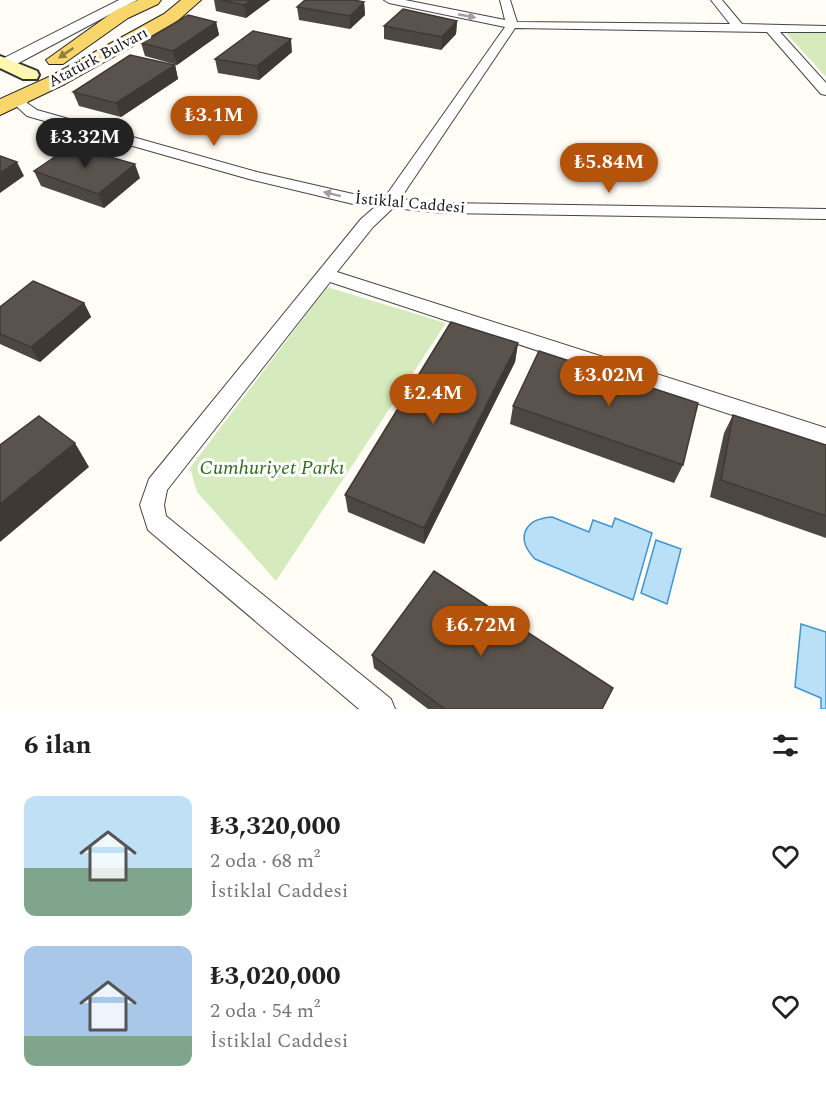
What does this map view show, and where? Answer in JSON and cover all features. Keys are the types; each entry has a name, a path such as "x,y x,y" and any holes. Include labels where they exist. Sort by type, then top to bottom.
{"main road":[{"name":"Atatürk Bulvarı","path":"0,108 93,34 122,14 152,0"},
{"path":"159,0 157,5 170,7 184,0"},
{"name":"Atatürk Bulvarı","path":"0,94 27,85 58,80 170,18 192,0"},
{"path":"93,34 113,24 127,22 140,26 133,38"},
{"path":"2,63 27,85"}],"street":[{"path":"2,63 130,0"},
{"path":"389,0 512,25 826,29"},
{"path":"505,0 512,25"},
{"path":"716,0 739,28"},
{"path":"381,709 156,522 152,505 157,486 367,223 390,202 512,25"},
{"path":"770,28 826,91"},
{"name":"İstiklal Caddesi","path":"27,85 20,103 32,113 254,176 352,199 454,208 826,214"},
{"path":"327,275 826,437"}],"green space":[{"path":"788,32 826,32 826,77 787,34"},
{"name":"Cumhuriyet Parkı","path":"327,287 446,323 276,581 197,492 190,468"}],"water":[{"path":"552,517 589,532 593,520 612,527 615,518 652,533 633,600 535,559 525,544 526,531 535,521"},
{"path":"656,540 681,549 667,604 641,593"},
{"path":"801,624 826,632 826,709 821,709 821,698 795,687"}],"building":[{"path":"221,0 251,0 244,5"},
{"path":"305,0 364,2 350,16 297,7"},
{"path":"403,9 457,21 442,37 384,26"},
{"path":"188,15 216,22 173,51 141,43"},
{"path":"253,31 291,39 257,66 215,59"},
{"path":"130,55 175,65 116,103 73,92"},
{"path":"71,146 135,164 98,194 34,171"},
{"path":"0,156 17,162 0,173"},
{"path":"33,281 84,303 31,347 0,334 0,307"},
{"path":"451,322 518,343 424,528 345,495"},
{"path":"539,351 698,403 683,465 513,406"},
{"path":"733,415 826,445 826,516 721,480"},
{"path":"39,416 75,443 0,504 0,445"},
{"path":"434,571 613,688 602,709 445,709 372,655"}]}
